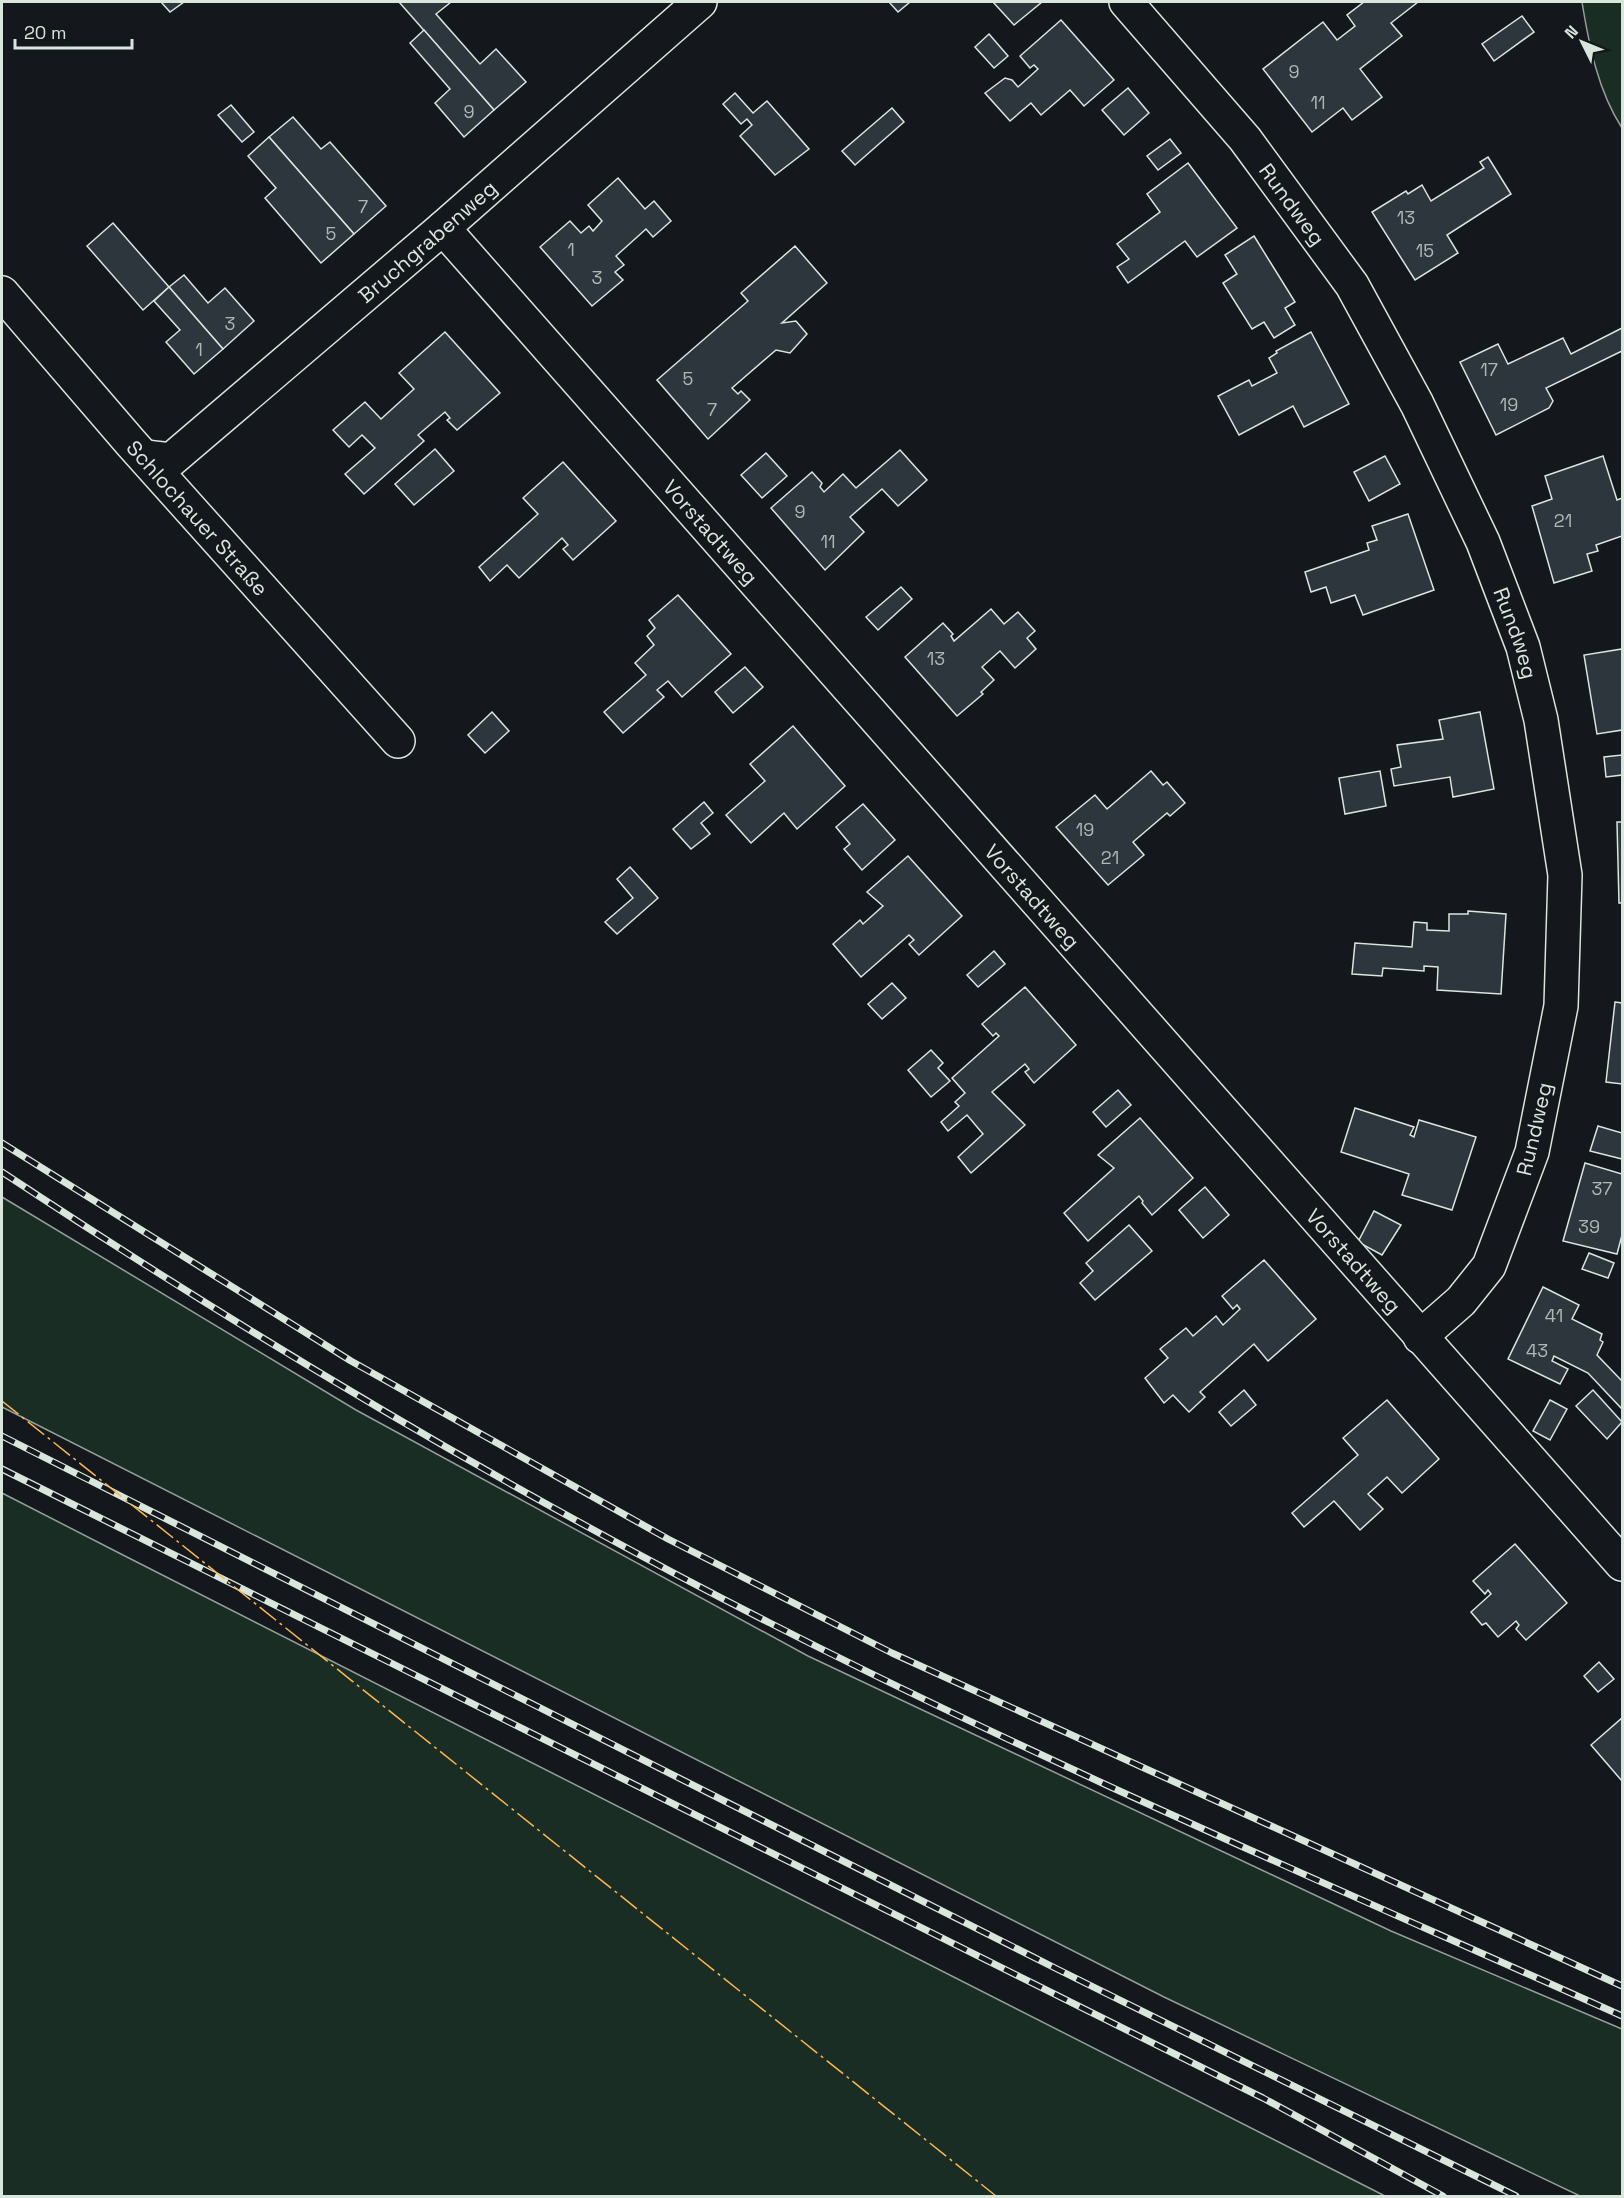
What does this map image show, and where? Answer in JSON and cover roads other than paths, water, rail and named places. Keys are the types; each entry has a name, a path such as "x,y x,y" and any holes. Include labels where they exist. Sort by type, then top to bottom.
{"street":[{"name":"Bruchgrabenweg","path":"145,456 171,460 443,228 700,2"},
{"name":"Rundweg","path":"1126,2 1245,139 1352,285 1418,404 1483,542 1523,647 1541,720 1565,875 1561,1005 1532,1152 1489,1266 1461,1301 1420,1337"},
{"name":"Vorstadtweg","path":"443,228 1420,1337 1623,1564"},
{"name":"Schlochauer Straße","path":"2,293 398,741"}],"railway":[{"path":"2,1143 351,1361 668,1539 892,1653 1622,1986"},
{"path":"2,1172 284,1351 476,1464 671,1572 875,1675 1087,1776 1622,2016"},
{"path":"2,1436 1057,1969 1516,2196"},
{"path":"2,1469 1263,2098 1443,2196"}]}
